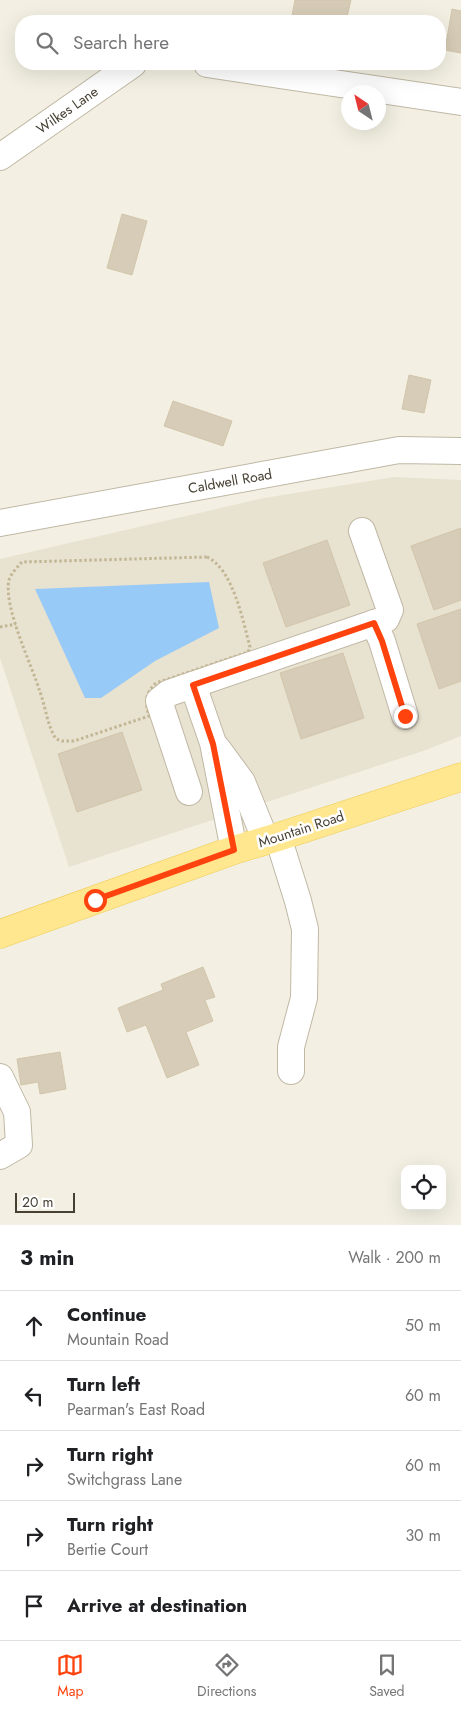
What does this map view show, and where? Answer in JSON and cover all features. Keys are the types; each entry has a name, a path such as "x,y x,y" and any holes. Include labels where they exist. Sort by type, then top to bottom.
{"main road":[{"name":"Mountain Road","path":"0,934 234,850 461,777"}],"street":[{"name":"Wilkes Lane","path":"0,157 124,70"},
{"path":"246,70 461,102"},
{"name":"Caldwell Road","path":"0,523 399,450 461,451"},
{"path":"189,792 159,701 169,693 380,621 390,610 362,531"},
{"path":"380,621 382,641 405,716"},
{"path":"193,685 213,744 234,850"},
{"path":"213,744 242,782 272,839 295,892 305,929 304,998 291,1047 291,1071"},
{"path":"0,1077 17,1112 19,1145 0,1156"}],"path":[{"path":"207,557 216,562 232,588 250,647 248,652 156,683 150,688 147,696 146,705 149,716 74,741 62,742 56,739 51,730 40,691 16,624 9,602 9,580 22,562 207,557"},
{"path":"0,627 16,624"}],"shaded area":[{"path":"394,477 461,480 461,736 426,750 69,867 0,658 0,559 264,498"}],"water":[{"path":"209,582 219,628 155,661 101,698 85,698 35,589"}],"building":[{"path":"295,0 351,0 347,15 292,15"},
{"path":"452,9 461,11 461,53 446,50"},
{"path":"122,214 147,221 132,275 107,268"},
{"path":"409,375 431,380 424,413 402,409"},
{"path":"173,401 232,421 223,446 164,426"},
{"path":"461,528 461,600 434,610 411,546"},
{"path":"327,540 350,605 286,627 263,563"},
{"path":"461,609 461,681 439,689 417,624"},
{"path":"343,653 364,718 301,739 280,673"},
{"path":"122,732 142,790 77,812 58,754"},
{"path":"203,967 215,997 205,1000 213,1021 186,1032 199,1065 167,1078 146,1025 127,1032 118,1008 163,990 161,984"},
{"path":"60,1052 66,1089 40,1094 38,1082 21,1085 17,1059"}],"route":[{"path":"95,900 234,850 213,744 193,685 374,623 382,641 405,716"}]}
